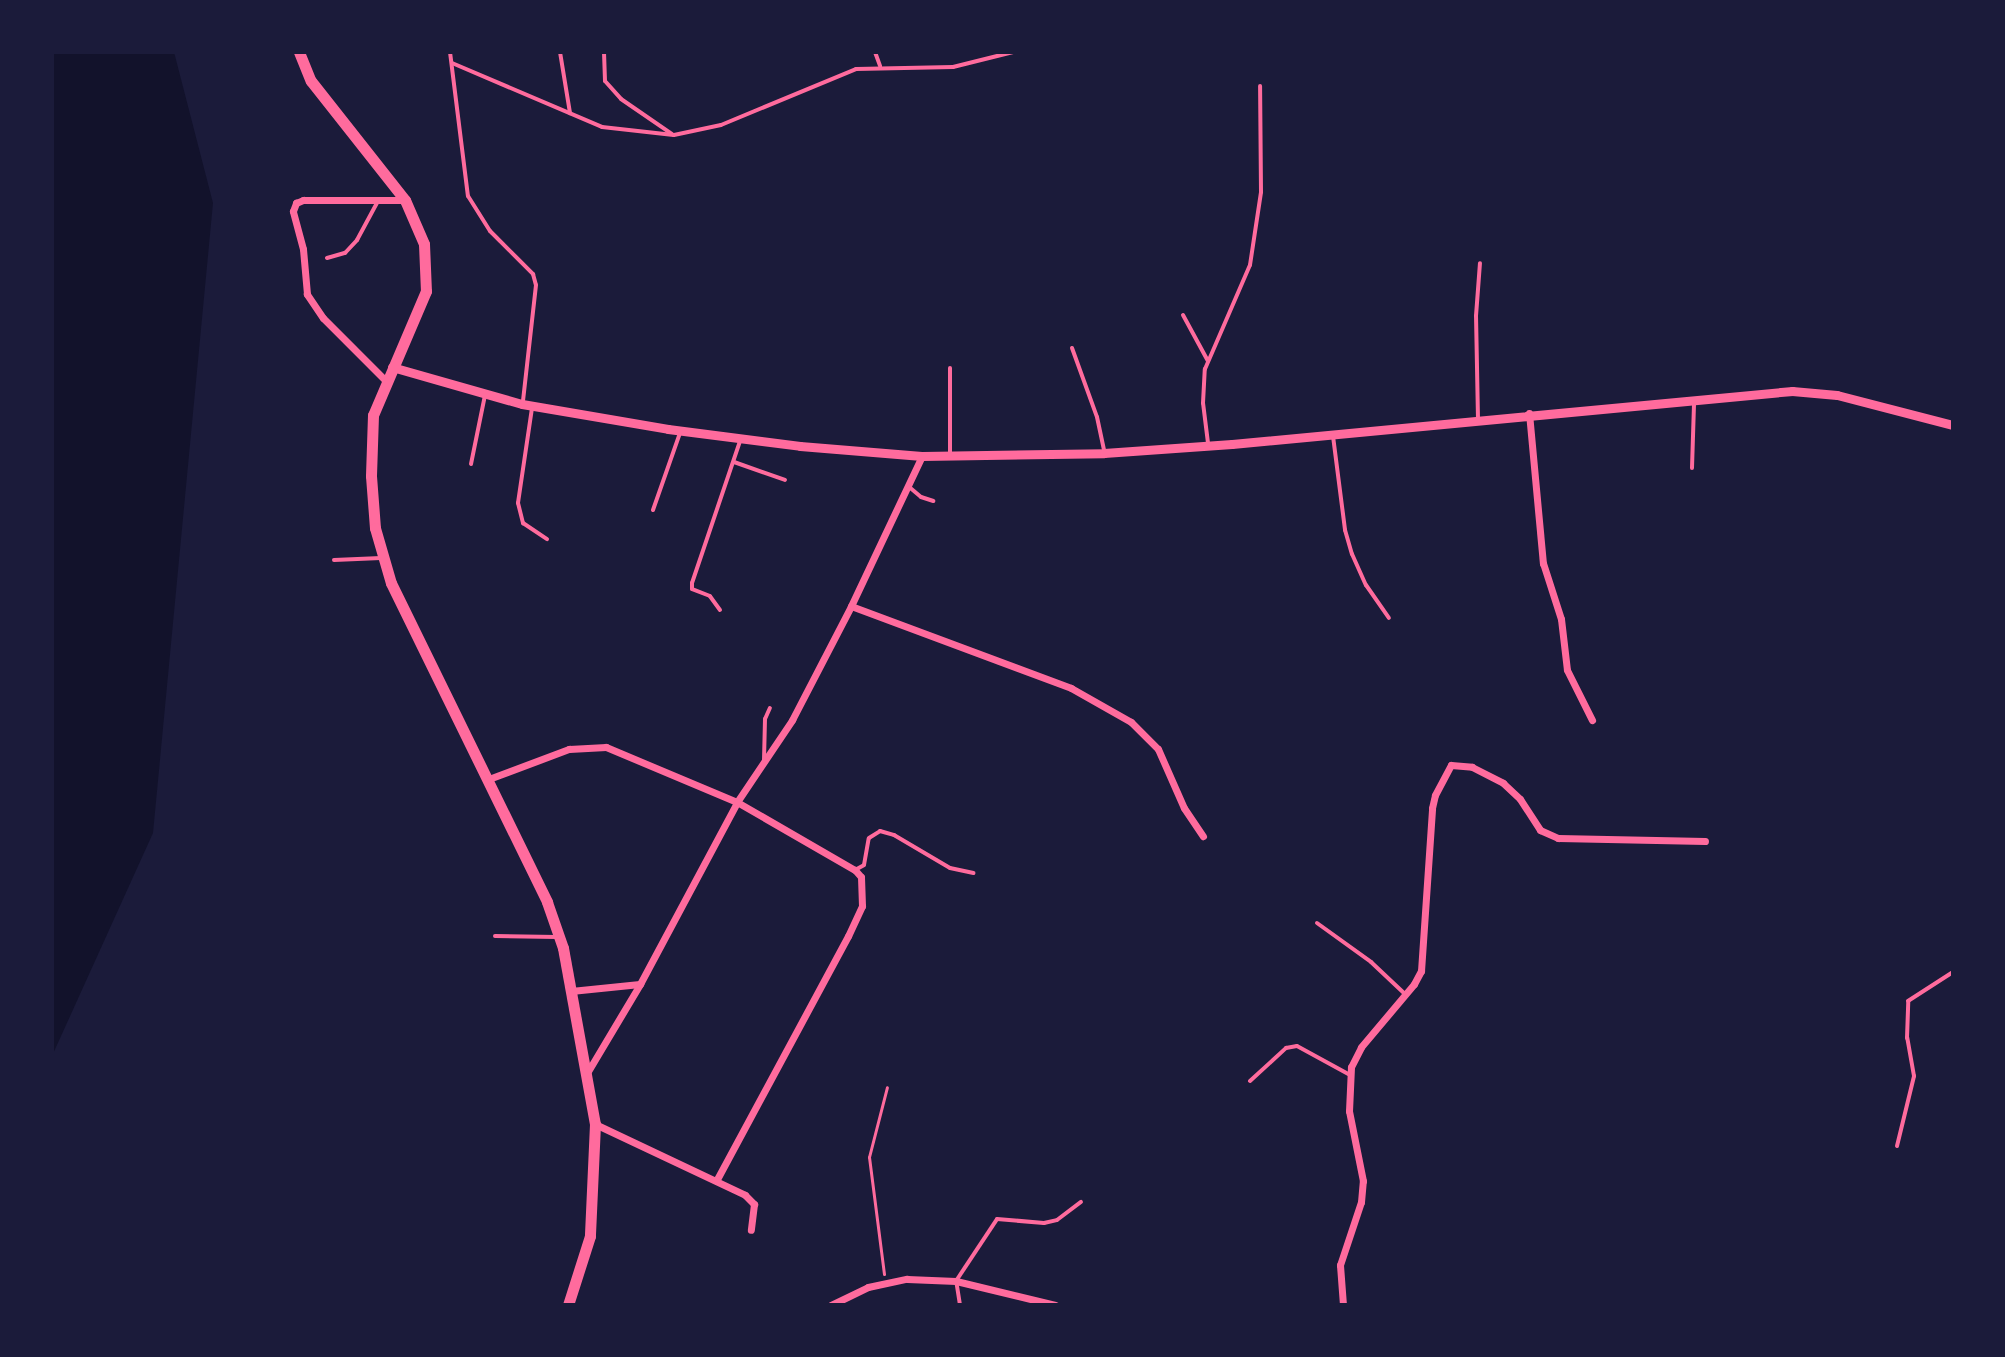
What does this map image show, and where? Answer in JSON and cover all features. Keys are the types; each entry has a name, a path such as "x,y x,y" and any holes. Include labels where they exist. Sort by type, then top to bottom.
{"main road":[{"path":"299,52 311,81 405,200 424,244 426,291 386,381 371,431 374,515 381,558 547,902 559,937 595,1124 590,1236 568,1305"}],"street":[{"path":"386,381 323,318 307,294 303,249 293,211 296,203 303,200 405,200"},
{"path":"392,367 528,405 680,431 922,456 1104,453 1333,435 1529,413 1792,391 1837,395 1953,425"},
{"path":"1529,413 1540,550 1561,619 1567,670 1592,720"},
{"path":"587,1073 640,984 737,802 792,720 851,606 922,456"},
{"path":"851,606 1071,688 1131,722 1158,749 1184,808 1203,836"},
{"path":"486,780 569,749 606,747 737,802 855,870 861,877 862,906 716,1181"},
{"path":"1343,1305 1340,1265 1361,1202 1363,1181 1349,1111 1350,1075 1361,1047 1406,994 1421,971 1432,808 1435,795 1451,765 1472,767 1503,783 1520,799 1540,830 1558,838 1705,841"},
{"path":"571,991 640,984"},
{"path":"595,1124 745,1195 754,1204 751,1230"},
{"path":"831,1305 885,1282 956,1281 1055,1305"}],"lane":[{"path":"450,52 468,196 490,231 533,274 536,285 518,503 523,523 547,539"},
{"path":"560,52 570,113"},
{"path":"604,52 605,81 621,99 674,135"},
{"path":"875,52 880,66"},
{"path":"452,63 602,127 674,135 721,125 856,69 880,66 953,67 1013,52"},
{"path":"1208,445 1203,403 1208,361 1250,265 1261,192 1260,86"},
{"path":"327,258 345,253 357,240 378,201"},
{"path":"1478,419 1476,316 1480,263"},
{"path":"1183,315 1208,361"},
{"path":"1072,348 1097,417 1104,453"},
{"path":"950,368 950,455"},
{"path":"471,464 485,395"},
{"path":"1692,468 1694,400"},
{"path":"653,510 680,431"},
{"path":"1333,435 1345,530 1352,554 1366,585 1389,618"},
{"path":"720,610 710,596 692,589 692,583 740,439"},
{"path":"734,462 785,480"},
{"path":"908,486 921,497 933,501"},
{"path":"334,560 381,558"},
{"path":"764,763 765,719 770,708"},
{"path":"855,870 864,865 869,838 880,831 894,835 950,868 973,873"},
{"path":"1317,923 1371,962 1406,994"},
{"path":"495,936 559,937"},
{"path":"1897,1146 1914,1076 1907,1038 1908,1001 1953,972"},
{"path":"1250,1081 1286,1048 1297,1046 1350,1075"},
{"path":"960,1305 956,1281 997,1219 1010,1218 1027,1223 1057,1220 1081,1202"}],"path":[{"path":"885,1282 869,1157 887,1087"}],"shaded area":[{"path":"52,52 174,52 213,203 153,833 52,1056"}]}
